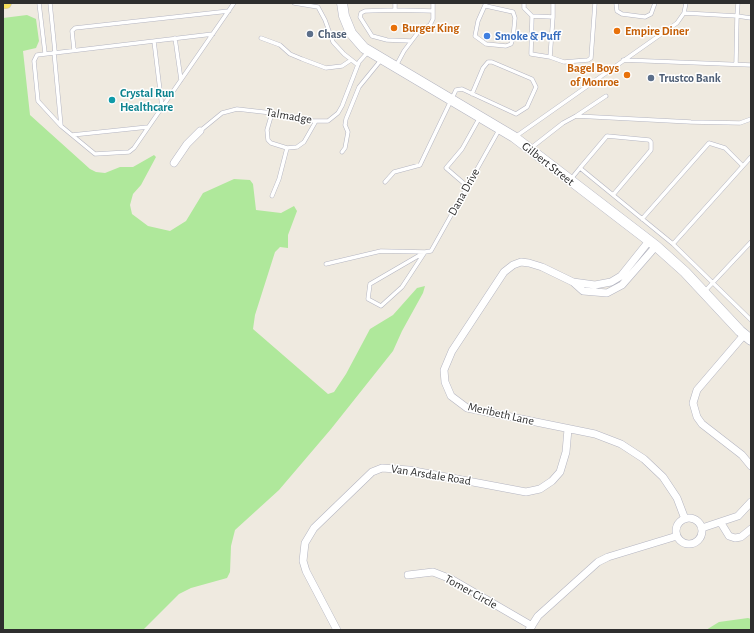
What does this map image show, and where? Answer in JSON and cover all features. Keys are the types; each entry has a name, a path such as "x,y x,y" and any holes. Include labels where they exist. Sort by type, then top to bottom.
{"street":[{"name":"Gilbert Street","path":"342,3 344,16 351,33 368,52 481,116 530,149 652,243 704,292 748,338"},
{"path":"174,163 187,144 200,131"},
{"name":"Meribeth Lane","path":"652,243 629,278 615,290 607,293 583,291 573,282 542,267 529,263 521,262 513,265 504,272 452,351 444,370 445,382 451,396 467,408 595,434 621,444 644,459 663,477 677,498 685,519"},
{"path":"748,338 697,390 693,403 697,416 702,424 742,456 751,466"},
{"name":"Van Arsdale Road","path":"337,630 306,571 303,562 305,543 314,528 372,472 382,468 409,470 526,492 540,489 552,481 560,472 566,452 568,429"},
{"path":"702,528 721,523 738,516 751,502"},
{"path":"685,519 694,519 702,528 701,537 695,543 686,544 677,536 676,528 685,519"},
{"path":"721,523 729,536 735,538 741,537 751,529"},
{"path":"530,628 538,616 598,562 608,557 677,536"},
{"name":"Tomer Circle","path":"408,575 433,572 451,579 530,628"}],"lane":[{"path":"39,3 45,53"},
{"path":"50,3 61,126"},
{"path":"213,34 37,55 34,59 38,101 61,126 90,151 97,154 126,152 132,150 213,34 234,3"},
{"path":"294,3 318,7 325,20 333,42 344,54 358,65"},
{"path":"395,3 395,10"},
{"path":"395,67 419,31 430,25 433,3"},
{"path":"524,3 524,8 532,16 553,17"},
{"path":"550,57 553,3"},
{"path":"532,16 531,54 550,57 564,62 588,60 592,54 596,3"},
{"path":"616,3 617,11 622,14 645,17 651,14 655,3"},
{"path":"514,137 622,60 678,23 684,13 686,3"},
{"path":"736,64 738,3"},
{"path":"486,4 513,12 515,18 511,44 506,46 486,44 475,36 478,21 486,4"},
{"path":"74,50 72,31 75,28 229,10"},
{"path":"411,41 387,40 372,36 360,16 361,13 365,11 395,10 433,11"},
{"path":"684,13 751,18"},
{"path":"176,38 181,80"},
{"path":"261,38 280,45 290,54 326,68 342,66 351,60"},
{"path":"154,40 162,107"},
{"name":"Talmadge","path":"200,131 227,111 237,109 272,113 316,121 328,121 338,113 351,85 358,65 368,52"},
{"path":"342,152 345,148 348,132 345,124 346,119 359,88 382,60"},
{"path":"622,60 751,65"},
{"path":"385,182 394,172 420,165 456,90 462,89 472,94 516,114 527,107 536,87 532,79 492,62 488,62 483,68 472,94"},
{"path":"530,149 563,123 606,96"},
{"path":"272,113 267,130 268,140 271,143 287,148 297,147 304,142 316,121"},
{"path":"467,186 446,168 462,149 481,116"},
{"path":"576,116 740,123 751,119"},
{"path":"72,135 148,127"},
{"name":"Dana Drive","path":"425,252 431,251 500,128"},
{"path":"570,180 607,136 649,140 651,142 651,150 613,195"},
{"path":"642,219 709,143 725,148 743,166"},
{"path":"272,196 279,179 287,148"},
{"path":"673,244 751,157"},
{"path":"580,168 673,244 712,284 751,320"},
{"path":"704,292 751,242"},
{"path":"326,264 381,250 425,252"},
{"path":"425,252 402,287 381,306 368,300 370,284 425,252"}],"green space":[{"path":"27,15 36,19 39,41 36,48 23,51 30,115 90,169 96,172 105,173 120,167 133,167 154,155 156,157 141,185 133,194 130,205 132,214 148,226 170,231 186,221 203,193 234,179 250,180 253,184 256,210 281,213 294,206 297,211 288,235 288,248 280,247 275,252 255,315 253,329 328,394 334,392 346,374 370,329 393,315 417,288 425,286 423,293 393,351 331,429 279,490 235,530 231,546 230,572 227,578 191,588 179,594 143,630 3,630 3,18"},
{"path":"748,618 751,619 751,630 706,630 719,622"}],"place":[{"name":"Burger King","path":"394,28"},
{"name":"Empire Diner","path":"617,31"},
{"name":"Chase","path":"310,34"},
{"name":"Smoke & Puff","path":"487,36"},
{"name":"Bagel Boys of Monroe","path":"627,75"},
{"name":"Trustco Bank","path":"651,78"},
{"name":"Crystal Run Healthcare","path":"112,100"}]}
